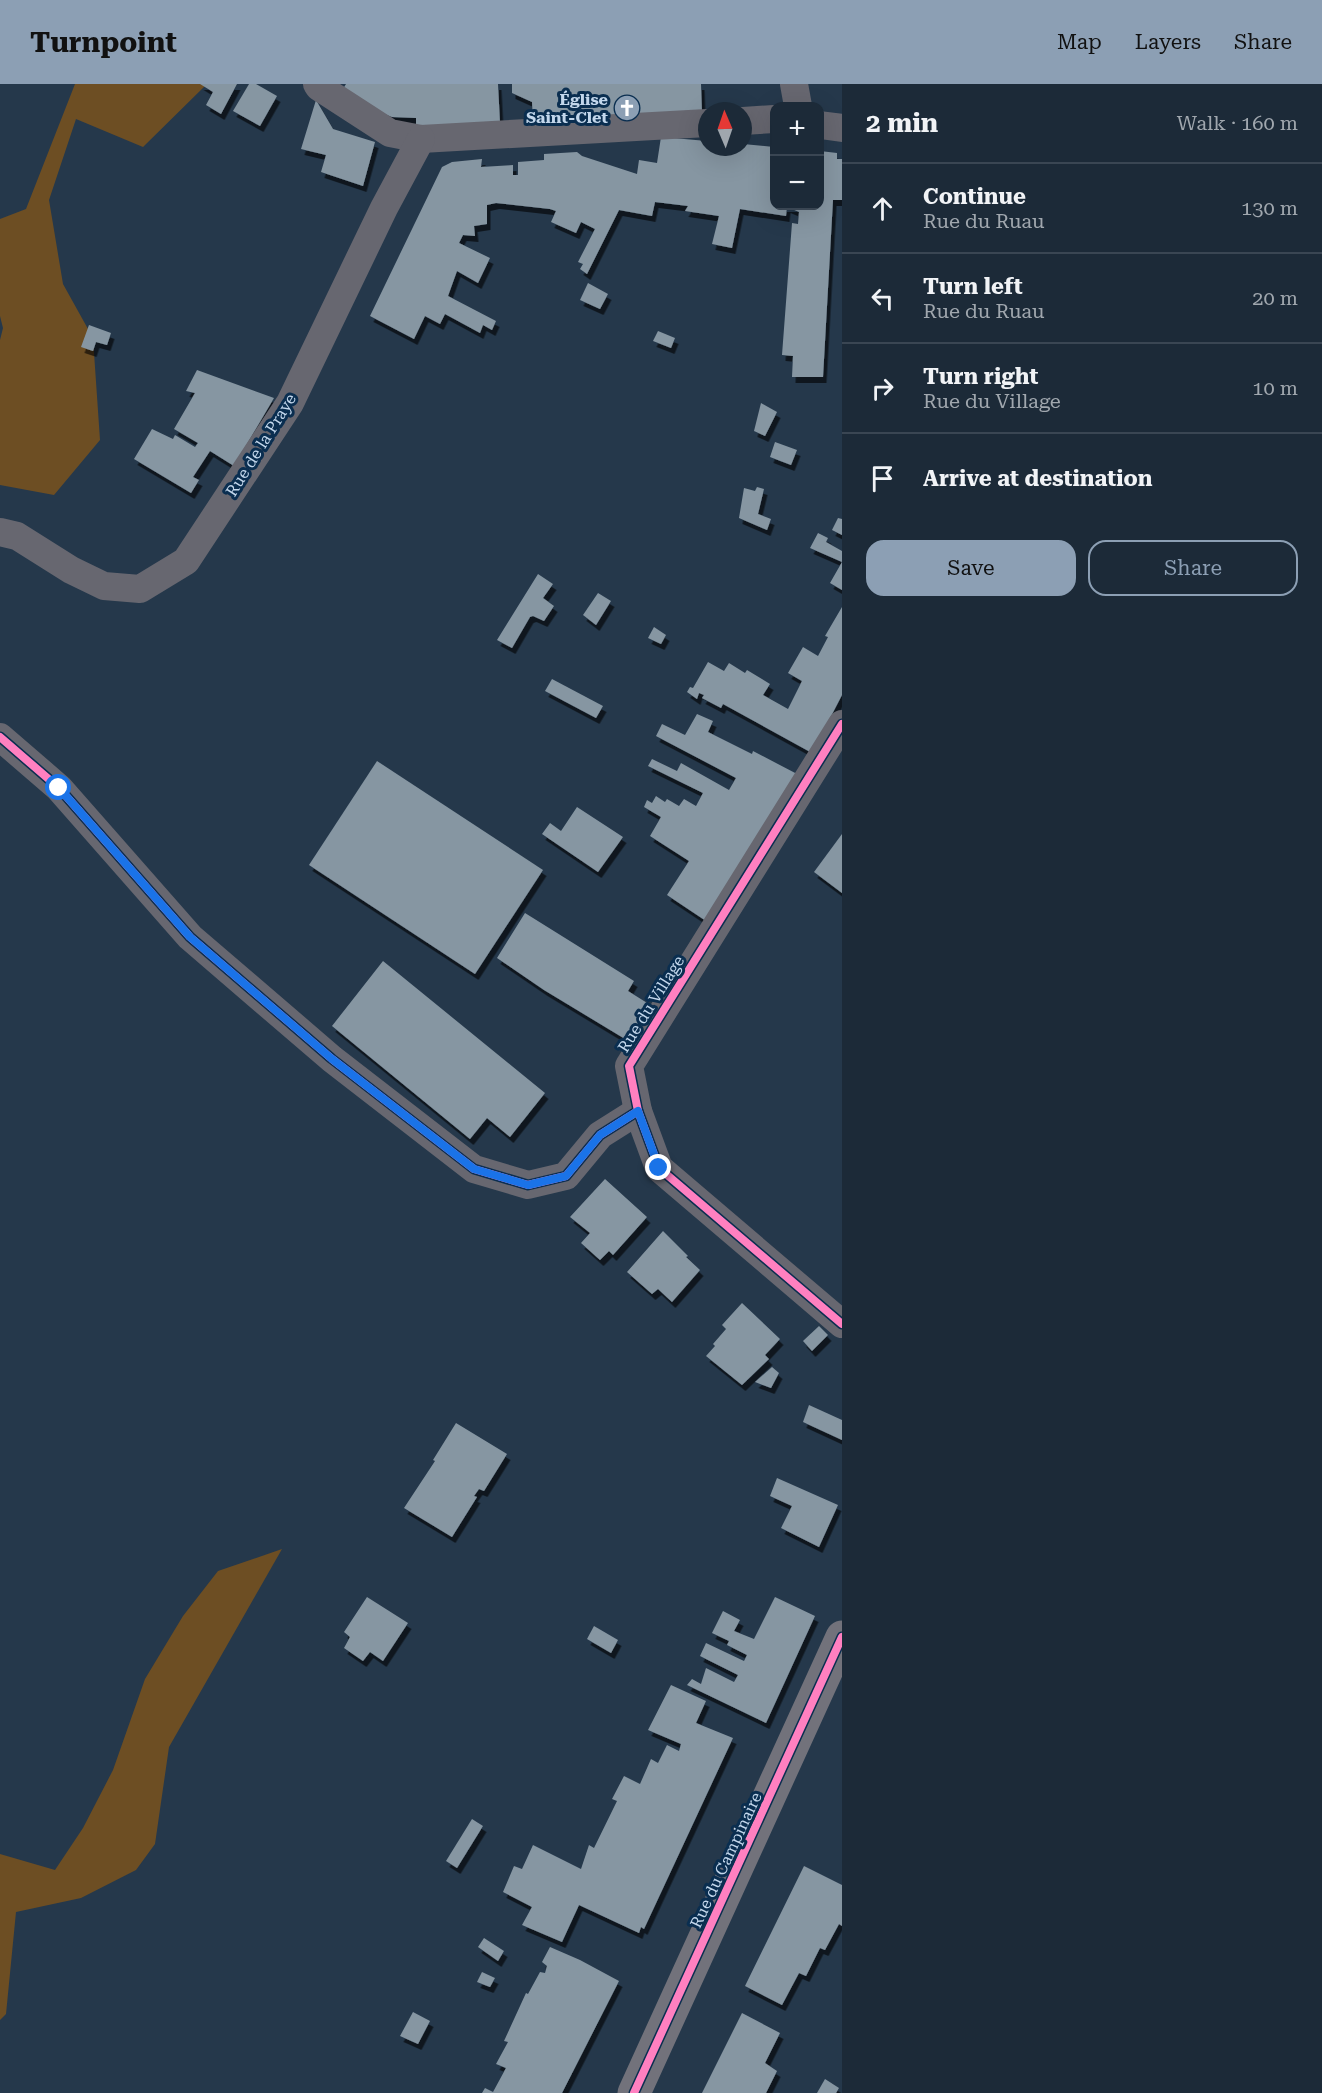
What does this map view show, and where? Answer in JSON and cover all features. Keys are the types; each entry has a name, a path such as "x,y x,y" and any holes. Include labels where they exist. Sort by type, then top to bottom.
{"main road":[{"name":"Rue du Campinaire","path":"634,2093 842,1637"}],"street":[{"path":"316,84 390,133 421,139 698,124"},
{"path":"794,84 797,102"},
{"path":"752,120 770,119"},
{"path":"824,125 842,128"},
{"name":"Rue de la Praye","path":"0,532 17,536 71,570 104,586 140,589 186,561 290,403 379,219 421,139"},
{"name":"Rue du Village","path":"842,724 629,1066 638,1111 659,1168 842,1324"},
{"path":"0,737 59,788 190,937 332,1059 474,1169 528,1185 566,1176 600,1135 638,1111"}],"shaded area":[{"path":"75,84 207,84 143,147 76,119 49,200 63,284 93,338 100,440 54,495 0,485 0,340 3,328 0,316 0,219 26,209"},
{"path":"282,1549 169,1747 155,1844 136,1870 81,1898 16,1912 6,2014 0,2020 0,1854 55,1870 83,1828 113,1770 145,1679 183,1616 218,1571"}],"building":[{"path":"200,84 237,84 221,114 206,105 213,92"},
{"path":"249,84 256,84 277,96 260,126 233,111"},
{"path":"346,84 498,84 500,123 416,128 416,118 392,117 369,108 343,89"},
{"name":"Église Saint-Clet","path":"512,84 701,84 702,102 698,102 698,113 533,121 532,102 512,93"},
{"path":"316,100 333,129 375,142 363,186 321,172 326,155 301,149"},
{"path":"661,137 698,140 698,156 752,156 752,145 770,147 770,210 787,210 786,216 740,209 732,248 712,244 719,216 685,211 688,206 655,202 652,216 619,210 587,274 580,269 583,264 578,262 595,229 581,222 576,233 551,222 556,211 550,209 496,203 487,205 487,224 474,226 475,236 463,235 459,243 490,258 478,283 457,271 448,296 496,321 492,330 483,325 480,333 445,314 440,324 425,316 414,339 370,316 442,167 452,162 482,159 481,167 513,165 513,175 518,175 518,162 544,160 544,154 577,152 582,156 637,174 639,160 657,163"},
{"path":"824,151 837,153 837,159 842,159 842,200 833,200 823,377 792,377 793,356 782,355 792,223 798,224 799,212 794,210 824,210"},
{"path":"588,283 608,294 600,309 580,300"},
{"path":"89,325 111,333 107,345 96,342 93,351 81,347"},
{"path":"658,331 675,338 671,348 653,341"},
{"path":"197,370 274,398 234,466 210,451 193,477 199,480 191,493 134,459 152,429 173,439 175,435 195,447 198,443 174,429 195,393 186,391"},
{"path":"761,403 777,412 765,436 754,431"},
{"path":"775,442 797,450 791,465 770,457"},
{"path":"757,487 764,489 758,514 771,519 767,530 739,518 744,488 755,491"},
{"path":"838,518 842,519 842,535 832,530"},
{"path":"818,533 828,538 826,542 842,551 842,562 810,548"},
{"path":"842,562 842,590 830,583"},
{"path":"538,574 553,584 543,598 554,606 544,621 530,617 512,648 497,640"},
{"path":"598,593 611,601 596,625 583,615"},
{"path":"842,607 842,695 812,753 723,704 721,708 702,698 704,695 699,693 697,699 687,692 690,687 693,688 708,662 724,671 729,663 745,673 747,670 770,684 763,695 788,709 802,681 788,673 803,647 818,656 828,637 825,636"},
{"path":"654,627 666,635 661,644 648,638"},
{"path":"552,679 603,706 596,718 545,691"},
{"path":"697,714 713,721 708,732 752,754 753,751 799,775 706,921 667,895 689,861 650,836 661,817 644,807 647,800 652,803 656,796 665,802 667,799 679,806 684,799 696,806 703,793 648,766 652,759 677,771 681,763 729,790 736,778 656,736 662,724 685,735"},
{"path":"377,761 543,870 475,974 309,865"},
{"path":"577,807 623,837 598,872 542,834 550,823 561,831"},
{"path":"842,834 842,893 814,872"},
{"path":"525,913 634,981 628,991 652,1006 630,1042 544,990 497,958"},
{"path":"383,961 545,1093 510,1137 487,1118 470,1139 332,1026"},
{"path":"605,1179 647,1217 613,1255 609,1251 600,1260 581,1243 590,1233 570,1217"},
{"path":"663,1231 700,1270 672,1302 658,1289 652,1294 627,1272"},
{"path":"742,1303 780,1339 765,1355 769,1359 742,1385 706,1356 726,1329 722,1325"},
{"path":"819,1326 828,1335 812,1351 803,1341"},
{"path":"772,1367 779,1373 771,1388 755,1382"},
{"path":"809,1405 842,1420 842,1440 803,1422"},
{"path":"456,1423 507,1454 484,1491 479,1489 474,1496 477,1497 452,1537 404,1508 435,1461 433,1460"},
{"path":"777,1478 838,1505 819,1547 781,1528 792,1506 770,1496"},
{"path":"367,1597 408,1623 383,1661 370,1652 363,1661 344,1648 350,1637 344,1632"},
{"path":"775,1597 815,1616 766,1723 687,1685 692,1679 701,1684 706,1668 734,1682 738,1675 700,1656 706,1643 744,1661 747,1655 727,1645 729,1641 712,1633 723,1611 740,1620 734,1631 754,1639"},
{"path":"594,1626 618,1640 611,1653 587,1639"},
{"path":"671,1685 706,1701 696,1723 733,1738 644,1929 641,1927 639,1933 579,1905 562,1942 522,1925 532,1907 503,1892 514,1866 522,1869 533,1845 581,1869 589,1845 594,1848 617,1801 612,1799 624,1776 640,1784 651,1759 658,1763 667,1745 679,1751 681,1744 648,1730"},
{"path":"472,1819 483,1826 457,1868 446,1861"},
{"path":"804,1866 842,1885 842,1926 839,1924 825,1950 820,1948 806,1976 799,1973 782,2005 745,1986"},
{"path":"484,1938 504,1951 498,1961 478,1947"},
{"path":"550,1947 619,1981 562,2093 482,2093 485,2088 493,2092 506,2068 496,2064 508,2042 504,2041 526,1993 528,1994 540,1972 545,1973 547,1966 542,1962"},
{"path":"482,1972 495,1978 490,1987 477,1982"},
{"path":"413,2012 430,2021 418,2044 400,2036"},
{"path":"742,2013 780,2033 765,2063 777,2071 766,2093 702,2093"},
{"path":"825,2079 839,2088 836,2093 817,2093"}],"cycle path":[{"path":"842,724 629,1066 638,1111 659,1168 842,1324"},
{"path":"0,737 59,788 190,937 332,1059 474,1169 528,1185 566,1176 600,1135 638,1111"},
{"path":"634,2093 842,1637"}],"place":[{"name":"Église Saint-Clet","path":"627,108"}],"route":[{"path":"59,788 190,937 332,1059 474,1169 528,1185 566,1176 600,1135 638,1111 659,1168"}]}
